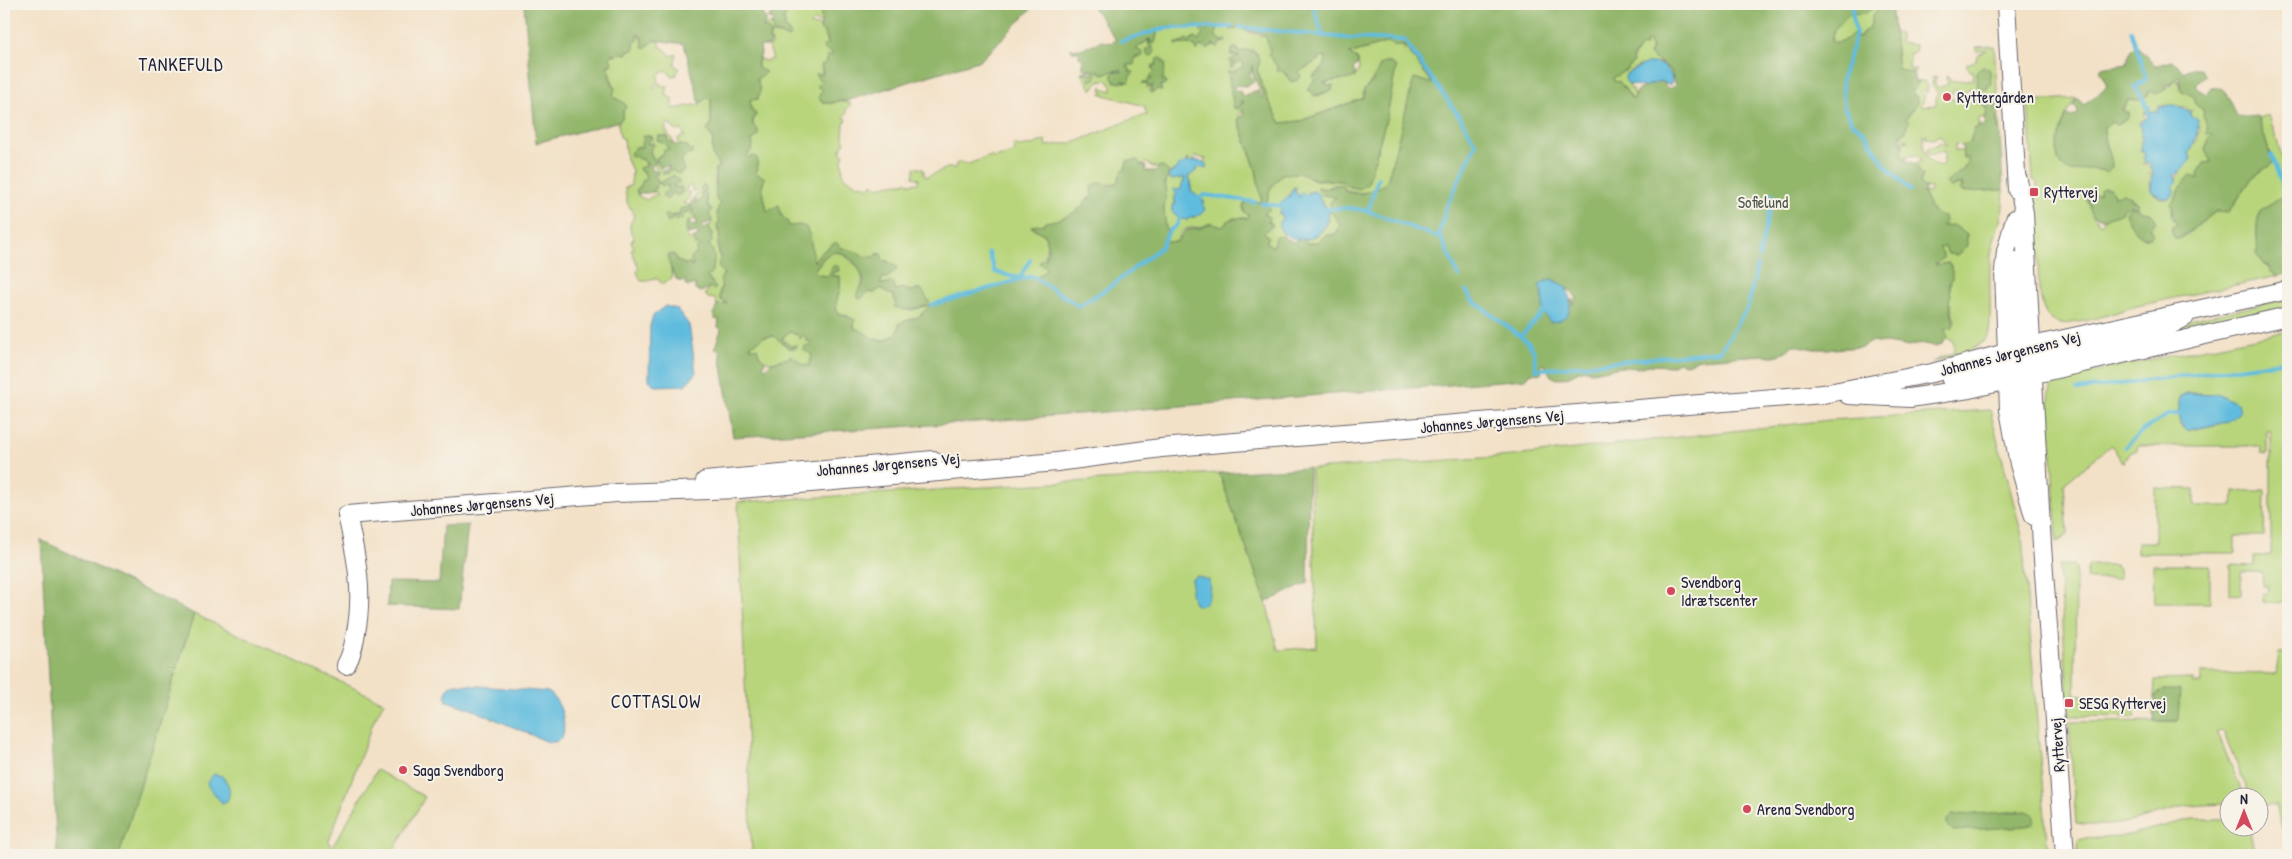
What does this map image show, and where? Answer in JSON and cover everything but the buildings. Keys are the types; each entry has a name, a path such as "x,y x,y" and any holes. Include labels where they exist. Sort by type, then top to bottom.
{"street":[{"name":"Ryttervej","path":"2006,4 2018,180 2023,208 2019,364 2008,410 2014,441 2042,546"},
{"name":"Ryttervej","path":"2018,180 2014,219 2019,364 2026,457 2041,518 2065,855"},
{"name":"Johannes Jørgensens Vej","path":"1823,394 1880,397 1926,396 2019,364 2196,310 2288,290"},
{"name":"Johannes Jørgensens Vej","path":"346,665 352,650 360,597 356,560 347,515 616,493 731,477 1056,450 1161,448 1823,394 1932,373 2019,364 2288,316"}],"green space":[{"name":"Sofielund","path":"524,4 761,4 765,6 765,9 760,11 766,19 763,28 767,28 770,33 769,40 772,41 768,46 760,46 761,54 757,63 758,68 766,72 757,79 760,90 758,99 750,100 751,108 756,115 752,124 758,130 758,136 752,140 753,147 747,155 757,158 756,173 765,178 762,186 767,211 779,205 781,215 788,222 789,226 800,225 806,227 810,236 814,262 818,255 836,242 841,248 860,253 861,256 874,257 877,254 881,254 883,260 896,266 897,269 886,279 884,276 880,284 888,284 891,281 897,290 902,288 911,291 922,290 931,305 1029,276 1037,277 1046,270 1045,266 1039,263 1042,259 1045,260 1048,249 1045,235 1031,226 1062,218 1076,211 1085,204 1085,201 1092,197 1091,187 1101,182 1108,186 1117,183 1127,161 1138,160 1140,165 1146,166 1145,171 1155,171 1161,166 1169,173 1165,185 1167,191 1164,209 1166,230 1168,231 1165,241 1176,242 1186,231 1201,228 1211,223 1222,227 1230,219 1247,218 1248,215 1244,212 1243,206 1247,201 1262,202 1256,170 1238,118 1243,116 1242,104 1244,102 1242,100 1239,109 1234,108 1232,99 1228,71 1235,72 1235,70 1242,68 1243,63 1239,61 1236,65 1233,62 1233,68 1231,68 1230,60 1239,56 1231,55 1233,48 1238,49 1239,52 1248,50 1257,53 1260,61 1257,70 1268,100 1281,123 1300,121 1364,98 1364,90 1372,82 1381,64 1390,63 1396,67 1387,116 1368,183 1360,189 1350,187 1341,181 1314,179 1301,173 1282,174 1270,189 1266,205 1270,209 1264,214 1269,217 1268,222 1273,224 1264,233 1268,236 1267,243 1273,247 1275,237 1280,236 1294,242 1301,238 1308,244 1318,242 1324,236 1336,234 1340,225 1334,215 1328,210 1331,206 1329,203 1336,197 1323,195 1318,190 1318,187 1326,189 1341,184 1345,187 1344,191 1361,193 1377,188 1387,182 1414,78 1433,84 1409,50 1404,49 1405,46 1393,46 1389,42 1349,54 1358,60 1357,65 1353,69 1355,77 1324,83 1328,86 1334,86 1331,89 1333,90 1314,96 1312,91 1307,90 1314,81 1313,76 1320,73 1323,68 1326,57 1317,59 1317,61 1299,72 1301,76 1298,80 1291,82 1286,74 1280,70 1277,71 1277,67 1269,54 1270,51 1266,37 1260,33 1241,28 1230,30 1227,27 1219,26 1215,36 1221,41 1226,40 1226,42 1221,43 1218,47 1213,44 1208,49 1200,46 1197,51 1195,46 1193,47 1190,44 1176,45 1176,43 1182,43 1185,39 1191,41 1194,38 1198,41 1203,34 1200,31 1203,29 1206,32 1210,26 1158,30 1155,43 1152,46 1155,51 1152,56 1148,56 1145,50 1151,48 1148,44 1152,42 1148,42 1151,40 1149,39 1136,49 1142,52 1143,56 1135,57 1134,65 1126,65 1130,68 1129,71 1134,72 1129,78 1130,82 1122,81 1121,83 1113,80 1112,74 1115,71 1122,72 1121,69 1102,74 1099,70 1095,79 1090,81 1088,77 1096,70 1090,70 1086,74 1081,72 1088,71 1090,68 1086,70 1083,68 1083,59 1079,57 1079,52 1070,49 1081,49 1101,41 1111,43 1116,40 1091,4 1877,4 1866,13 1849,14 1834,30 1831,42 1834,42 1846,39 1853,33 1856,34 1856,39 1860,37 1870,27 1872,17 1880,6 1879,4 1891,4 1898,69 1913,73 1915,82 1917,82 1915,90 1910,90 1917,97 1917,104 1906,118 1910,122 1907,125 1906,131 1900,135 1901,140 1908,141 1903,142 1901,154 1906,157 1906,161 1919,168 1917,170 1923,175 1920,183 1922,187 1926,187 1923,193 1929,203 1928,207 1938,215 1944,216 1945,221 1942,226 1954,225 1967,235 1967,246 1957,255 1948,254 1945,247 1939,248 1943,253 1943,259 1935,263 1936,265 1948,263 1952,265 1952,278 1949,285 1951,295 1949,300 1954,324 1953,327 1944,329 1948,337 1940,345 1934,346 1925,344 1905,346 1872,341 1862,347 1833,349 1814,349 1793,345 1777,356 1764,355 1700,359 1686,364 1678,362 1671,366 1622,367 1591,372 1583,369 1567,377 1557,379 1551,376 1544,364 1542,365 1541,374 1531,373 1526,379 964,423 733,437 720,353 719,350 715,349 721,330 718,327 719,320 715,319 713,314 717,305 727,304 720,299 720,289 722,288 720,279 724,274 718,267 721,259 718,246 720,238 717,224 720,222 717,213 720,204 716,199 715,169 719,166 712,155 713,137 707,131 711,124 711,99 706,98 700,104 684,44 655,40 645,48 643,47 642,37 638,34 638,40 634,43 634,50 627,51 627,54 620,53 617,56 613,54 610,58 612,63 607,66 610,73 609,77 615,88 613,97 624,103 626,107 620,121 536,143","holes":["1648,41 1652,48 1649,55 1671,70 1675,86 1668,89 1663,82 1657,81 1638,90 1634,99 1632,99 1619,81 1615,82 1613,78 1628,69 1633,62 1632,58 1640,47 1646,46 1645,43","1252,65 1253,74 1263,97 1260,98 1258,90 1242,96 1240,91 1234,90 1235,85 1245,86 1254,82 1249,74 1251,73","833,252 844,255 857,266 864,282 857,293 858,298 861,299 868,292 874,293 881,288 886,293 893,295 896,303 894,307 906,310 931,305 918,317 899,323 897,332 887,340 877,340 854,328 855,320 837,312 836,303 840,289 840,276 832,276 834,272 839,271 838,266 833,266 828,276 819,275 814,271 823,258","1551,279 1561,284 1577,297 1573,305 1573,299 1547,316 1544,308 1543,289 1546,280","789,332 799,335 800,339 804,335 807,341 811,342 810,347 806,345 803,349 812,355 809,366 803,365 790,355 789,358 772,362 766,368 763,366 765,361 759,355 757,348 750,348 751,345 763,337 774,336 789,348 796,348 797,345 791,346 783,340 783,337"]},
{"path":"788,4 803,4 802,10 805,4 806,9 809,6 813,8 814,6 811,4 822,4 820,11 824,12 821,23 814,21 810,25 820,26 820,29 825,32 828,44 825,47 833,53 822,66 821,82 817,85 823,90 820,97 824,103 834,103 837,101 850,103 851,106 846,109 847,113 844,116 847,120 844,123 843,137 845,143 841,145 843,147 840,150 844,154 842,160 843,176 858,185 862,184 870,188 872,183 877,187 904,183 906,181 910,184 918,183 919,179 913,177 915,167 923,169 927,177 947,168 955,168 959,162 968,164 991,156 994,158 1013,153 1015,150 1013,146 1016,144 1018,147 1032,145 1045,140 1047,146 1076,142 1137,117 1147,115 1144,106 1101,94 1102,91 1105,92 1101,89 1102,86 1112,91 1112,86 1106,79 1096,83 1092,90 1081,73 1088,74 1095,69 1096,71 1090,77 1090,81 1099,71 1105,74 1115,67 1123,72 1115,71 1112,74 1114,82 1127,82 1132,73 1126,65 1133,63 1135,57 1140,57 1141,54 1136,48 1151,39 1148,42 1152,42 1151,48 1146,49 1149,56 1154,51 1152,46 1155,43 1158,30 1171,27 1211,26 1198,41 1195,38 1179,44 1188,44 1198,48 1200,46 1209,47 1223,42 1215,36 1219,26 1236,30 1237,28 1242,28 1267,37 1271,55 1291,82 1304,67 1327,56 1325,67 1313,76 1314,81 1308,88 1318,96 1331,90 1333,85 1328,86 1324,84 1334,80 1355,77 1359,69 1358,60 1349,54 1389,42 1393,46 1405,46 1433,85 1415,78 1387,182 1374,190 1361,193 1348,191 1335,184 1326,189 1318,187 1318,190 1323,195 1336,197 1331,201 1331,206 1328,209 1314,191 1298,198 1299,195 1294,192 1294,188 1292,189 1290,197 1280,203 1282,208 1280,214 1283,219 1279,227 1284,238 1281,237 1273,247 1267,243 1268,237 1263,233 1273,226 1264,214 1270,189 1282,174 1296,172 1316,180 1344,182 1358,188 1368,183 1387,116 1396,67 1390,63 1384,63 1363,93 1364,98 1300,121 1281,123 1268,100 1257,69 1260,61 1257,53 1253,50 1239,52 1238,49 1233,48 1231,55 1240,56 1233,62 1235,63 1240,60 1243,63 1242,68 1228,73 1234,108 1242,100 1244,111 1240,111 1240,118 1238,119 1256,170 1262,203 1247,218 1234,218 1223,227 1207,224 1201,227 1189,228 1183,231 1176,242 1165,241 1168,231 1164,214 1167,177 1170,179 1185,177 1180,191 1176,190 1177,195 1174,197 1178,218 1187,220 1195,217 1202,213 1202,201 1191,191 1191,181 1188,177 1198,167 1206,164 1204,162 1206,159 1195,156 1193,164 1188,162 1189,159 1186,160 1187,162 1169,173 1163,167 1153,167 1147,163 1132,167 1122,173 1117,183 1096,186 1091,191 1092,197 1087,199 1082,208 1075,214 1031,227 1045,235 1047,246 1045,254 1046,270 1037,277 1029,276 931,305 918,317 900,323 896,334 883,341 869,337 854,328 854,323 848,316 837,312 836,303 840,289 840,276 832,276 834,272 832,269 829,276 819,275 814,271 826,255 833,252 842,253 857,266 862,275 862,286 868,292 874,293 881,288 893,295 896,302 904,309 913,310 931,304 917,289 911,292 897,290 888,284 880,284 884,276 891,275 897,268 888,261 883,260 881,254 877,254 875,258 861,256 857,252 832,245 818,255 814,262 810,236 788,226 781,214 767,211 762,186 765,178 755,173 758,168 747,155 752,151 752,140 758,136 753,123 756,115 751,108 750,100 758,99 757,78 761,71 758,68 758,59 766,61 773,58 768,46 772,45 772,41 769,39 771,36 763,26 766,21 766,25 772,25 773,34 790,34 784,20 790,6","holes":["1157,59 1165,62 1162,83 1165,81 1166,83 1154,90 1153,93 1150,92 1154,85 1149,87 1143,82 1148,84 1148,79 1152,79 1150,76 1155,71 1153,66 1156,65"]},
{"path":"788,4 790,6 783,20 785,22 785,29 787,29 791,36 788,38 780,34 772,34 773,26 770,24 774,20 767,18 771,17 770,14 773,14 768,12 774,10 772,8 777,8 777,12 780,12 782,6"},
{"path":"821,4 1036,4 981,60 846,101 837,101 829,104 820,100 819,95 823,90 816,86 821,81 815,75 817,73 818,75 823,74 821,65 826,62 827,56 831,56 833,53 825,50 823,46 828,44 827,37 824,36 825,32 822,32 820,29 822,19 820,15 823,12 818,12 819,8 822,8"},
{"path":"1877,4 1880,6 1872,17 1870,27 1862,33 1861,37 1850,38 1839,43 1831,43 1834,30 1849,14 1868,11"},
{"path":"1894,30 1895,33 1900,34 1900,43 1916,45 1915,53 1910,53 1911,59 1908,63 1910,69 1915,69 1915,73 1898,70"},
{"path":"637,34 648,44 656,40 660,42 660,47 665,49 671,56 676,54 675,65 680,69 677,71 677,75 672,76 667,71 662,72 658,75 659,82 652,87 655,89 660,83 663,86 668,86 666,95 673,99 673,109 700,104 706,98 711,99 711,124 708,133 713,137 712,147 719,166 715,169 716,199 720,204 718,212 720,222 717,227 720,238 718,250 723,273 720,300 726,302 725,305 717,305 715,299 708,298 705,294 713,282 707,277 711,271 713,254 709,245 712,232 709,228 712,221 709,215 712,209 708,206 705,191 702,190 701,195 704,197 696,204 696,200 693,197 698,194 698,191 695,189 693,192 689,185 686,189 687,193 690,192 689,199 683,203 692,206 679,215 674,215 672,219 693,209 695,219 688,221 686,231 688,234 686,235 690,240 693,239 700,247 691,260 694,266 678,262 675,256 670,263 672,278 663,284 656,278 649,281 641,281 637,272 639,268 631,250 634,248 631,241 634,239 630,226 634,215 627,202 625,188 631,185 632,170 626,159 624,139 620,137 618,123 623,116 624,103 613,97 614,86 607,66 611,65 610,58 614,54 615,56 620,53 628,54 627,51 634,50 634,43 638,38","holes":["666,122 677,131 681,129 685,136 678,138 679,145 687,150 687,156 684,156 681,161 683,171 672,170 667,174 663,173 656,158 669,149 662,142 673,144 666,131","652,139 647,140 647,144 653,143 654,145 650,150 652,158 656,161 655,165 658,172 653,175 656,186 654,192 657,195 647,200 638,196 636,190 646,180 643,171 647,162 633,152 634,148 642,147 644,140"]},
{"path":"1648,40 1652,49 1650,50 1660,64 1642,65 1626,74 1631,85 1629,88 1633,89 1635,93 1634,99 1632,99 1623,86 1615,83 1613,77 1627,69 1640,47"},
{"path":"1994,46 2000,134 1995,101 1985,105 1987,112 1986,121 1984,117 1980,118 1978,122 1981,125 1975,129 1971,140 1963,145 1955,144 1955,151 1963,151 1963,158 1969,157 1964,169 1946,183 1950,187 1962,184 1962,192 2003,190 2003,208 1991,255 1989,333 1985,340 1972,349 1932,362 1955,352 1953,341 1947,338 1944,331 1955,321 1949,300 1952,267 1948,263 1936,265 1939,248 1945,247 1948,254 1964,248 1965,238 1960,231 1942,227 1923,193 1930,192 1931,188 1922,187 1920,183 1923,177 1915,164 1921,162 1921,158 1914,155 1906,157 1901,154 1903,142 1907,140 1900,135 1906,131 1907,125 1910,122 1906,118 1912,105 1910,90 1917,82 1924,81 1928,86 1927,93 1923,90 1920,92 1925,96 1921,106 1936,105 1936,97 1939,95 1932,85 1933,77 1937,76 1934,83 1939,88 1948,84 1946,76 1953,81 1974,79 1973,71 1970,71 1966,64 1976,61 1977,55 1987,50 1976,51 1976,47","holes":["1970,88 1982,93 1982,97 1965,103 1950,98 1954,90 1963,93","1927,134 1926,138 1933,139 1940,135 1947,146 1939,142 1938,146 1929,147 1926,153 1929,155 1944,151 1944,164 1940,167 1931,162 1926,155 1924,135"]},
{"path":"2138,47 2155,66 2171,61 2177,64 2183,72 2192,68 2199,68 2206,76 2198,82 2196,88 2206,94 2211,87 2222,89 2228,96 2237,116 2258,116 2272,161 2270,165 2252,178 2228,213 2215,212 2179,239 2175,239 2172,233 2172,227 2177,224 2172,216 2173,209 2171,204 2187,178 2190,175 2199,179 2198,173 2204,163 2211,162 2205,149 2213,135 2207,134 2208,128 2203,116 2204,111 2195,104 2193,96 2181,90 2179,76 2174,83 2164,85 2166,89 2162,92 2150,91 2143,98 2127,100 2127,105 2123,107 2123,111 2128,112 2128,117 2117,125 2110,122 2108,126 2104,126 2104,136 2112,167 2107,172 2092,168 2071,172 2059,162 2057,155 2058,138 2067,115 2072,117 2078,114 2077,108 2072,107 2077,98 2084,105 2105,89 2107,85 2100,72 2101,68 2127,64 2131,49"},
{"path":"1162,58 1162,61 1166,64 1162,82 1165,79 1166,83 1160,86 1162,91 1157,89 1152,93 1149,90 1153,89 1150,87 1154,85 1147,88 1148,85 1142,83 1145,81 1147,84 1148,80 1152,79 1150,76 1155,71 1152,69 1153,65 1156,65 1157,59"},
{"path":"1660,64 1671,70 1674,80"},
{"path":"1984,66 1990,70 1991,85 1987,87 1987,90 1977,86 1977,72"},
{"path":"2175,80 2178,80 2181,90 2197,99 2213,135 2206,147 2211,162 2204,163 2199,179 2193,176 2178,191 2175,198 2172,212 2177,224 2171,229 2175,239 2182,238 2215,212 2230,211 2252,178 2270,165 2272,161 2259,118 2269,115 2288,176 2288,191 2283,193 2279,200 2260,213 2257,239 2262,257 2271,271 2278,276 2137,306 2080,322 2058,323 2052,321 2045,313 2040,294 2038,269 2039,239 2037,239 2034,191 2037,190 2037,182 2033,180 2028,101 2077,98 2068,110 2059,137 2058,160 2067,170 2092,168 2107,171 2112,166 2104,126 2110,122 2118,124 2128,117 2128,112 2123,112 2127,100 2134,101 2147,96 2150,91 2171,85","holes":["2159,106 2186,108 2189,112 2192,110 2191,115 2201,131 2198,132 2197,140 2189,152 2191,159 2178,175 2174,184 2173,194 2168,199 2160,198 2151,191 2150,180 2153,175 2149,174 2151,166 2147,166 2147,163 2143,164 2146,159 2144,151 2141,152 2143,139 2141,136 2142,128 2139,125 2141,120 2144,121 2146,118 2144,117 2145,111 2148,109 2150,113 2158,112","2112,191 2114,196 2135,200 2137,206 2123,207 2123,211 2107,217 2101,224 2092,215 2086,196 2093,193 2096,195","2140,211 2156,222 2150,227 2146,239 2133,228 2126,212"]},
{"path":"1977,101 1995,101 2000,134 2003,190 1962,192 1960,188 1963,187 1962,184 1950,187 1946,183 1964,169 1969,158 1963,158 1962,145 1970,142 1974,129 1985,125 1987,107 1980,105"},
{"path":"645,135 652,137 652,139 647,141 648,144 653,143 654,145 650,150 652,158 656,161 651,168 658,172 657,175 653,176 657,178 659,183 654,188 654,192 638,194 636,190 640,187 643,180 646,180 644,171 641,172 639,168 647,165 647,163 636,156 632,157 630,153 636,147 642,147 641,143 644,140 642,137"},
{"path":"658,136 667,136 668,141 677,145 688,146 688,150 692,150 692,154 684,156 681,161 684,171 678,174 672,170 667,174 663,173 669,166 660,167 656,158 663,154 664,150 669,149 657,140"},
{"path":"674,175 680,182 674,184 673,187 681,187 683,192 677,196 672,192 667,200 663,193 668,191 667,187 669,185 662,186 659,183"},
{"path":"704,185 707,188 705,191 708,206 712,209 709,215 712,219 711,222 701,225 705,230 707,226 710,226 709,228 714,235 711,236 712,242 709,245 712,248 714,262 712,271 707,277 716,288 714,290 710,287 701,292 695,290 695,284 687,287 685,281 678,281 674,276 668,255 674,254 678,262 686,265 689,262 691,267 693,266 691,257 696,255 697,248 700,247 699,245 694,245 695,241 693,239 698,234 696,232 688,234 686,226 689,221 692,225 697,224 695,216 691,215 693,210 691,209 687,214 684,213 683,218 676,221 674,218 668,222 664,215 679,216 680,209 692,206 690,205 693,199 696,200 696,204 703,198 700,195 703,192 700,188"},
{"path":"2104,187 2111,188 2114,196 2123,194 2132,197 2130,199 2137,202 2138,206 2130,205 2126,209 2123,207 2120,213 2103,219 2095,217 2090,212 2087,194 2099,194 2099,189"},
{"path":"2288,191 2288,274 2278,276 2271,272 2270,267 2264,264 2257,254 2257,227 2262,210"},
{"path":"2130,208 2139,208 2140,211 2148,212 2154,217 2156,222 2150,227 2153,233 2151,237 2143,237 2132,226 2126,212"},
{"path":"1329,211 1334,214 1340,225 1336,234 1327,235 1318,242 1306,243 1304,240 1316,235 1326,227"},
{"path":"2288,299 2288,307 2194,328 2178,334 2160,336 2193,319"},
{"path":"2288,331 2288,603 2263,602 2263,594 2267,593 2268,586 2263,586 2262,572 2241,572 2241,595 2230,594 2230,565 2254,566 2254,556 2271,555 2271,431 2267,431 2267,454 2261,453 2261,446 2138,446 2137,450 2130,453 2123,463 2111,445 2064,484 2068,535 2057,542 2049,397 2054,384 2072,376","holes":["2193,393 2219,394 2238,404 2219,424 2186,431 2181,426 2179,402"]},
{"path":"789,332 808,338 812,344 808,347 812,355 810,366 801,364 793,358 768,362 756,350 750,348 754,342 759,341 763,337 774,336 789,348 795,348 796,345 791,346 783,341 783,337"},
{"name":"Svendborg Idrætscenter","path":"1990,410 2022,536 2048,855 752,855 738,502 1219,473 1266,602 1278,650 1317,647 1311,469 1513,456 1829,420"},
{"path":"1309,468 1308,583 1266,602 1219,473"},
{"path":"2155,488 2194,489 2194,506 2233,506 2234,491 2261,491 2261,489 2265,489 2264,536 2235,536 2235,553 2137,553 2137,542 2155,542"},
{"path":"468,525 459,609 387,606 388,582 439,583 443,526"},
{"path":"41,540 194,614 119,855 57,855"},
{"path":"2059,565 2074,565 2076,567 2075,695 2084,695 2084,702 2135,702 2135,717 2069,716 2070,699 2068,699"},
{"path":"2088,565 2115,565 2119,570 2119,579 2086,579"},
{"path":"2153,565 2210,565 2210,603 2154,603"},
{"path":"194,614 384,702 374,720 329,841 334,855 119,855"},
{"path":"2279,653 2288,653 2288,850 2276,806 2270,806 2270,786 2246,786 2223,731 2217,732 2240,786 2220,786 2220,804 2192,806 2121,824 2093,825 2076,823 2069,722 2178,721 2160,691 2154,698 2155,680 2193,679 2193,683 2201,683 2201,673 2276,674"},
{"path":"2162,690 2180,690 2178,721 2154,721 2154,698"},
{"path":"377,770 425,797 391,855 348,855 333,846"},
{"path":"2027,811 2033,814 2035,820 2033,824 2027,826 1953,831 1947,824 1947,820 1952,815"},
{"path":"2192,819 2220,819 2220,836 2251,836 2255,855 2078,855 2077,842 2080,839 2120,837"}],"water":[{"path":"1647,63 1661,65 1668,70 1672,83 1669,85 1660,81 1644,87 1628,84 1625,79 1626,74"},
{"path":"2175,105 2191,113 2191,116 2198,120 2197,127 2200,126 2189,153 2191,158 2185,168 2175,175 2177,181 2173,186 2175,190 2173,194 2171,197 2165,198 2151,191 2153,172 2150,168 2151,163 2146,163 2143,158 2145,157 2144,152 2141,152 2141,141 2143,139 2141,138 2142,128 2139,125 2148,117 2145,111 2147,108 2150,107 2150,113 2154,110 2158,112 2159,108"},
{"path":"1195,160 1204,162 1207,166 1206,169 1198,167 1188,177 1191,181 1191,191 1205,202 1202,204 1205,209 1201,214 1187,220 1178,218 1172,211 1172,205 1176,204 1174,197 1177,195 1172,189 1180,190 1185,178 1172,180 1168,176 1180,165 1189,161 1193,163"},
{"path":"1294,187 1296,187 1296,191 1294,191 1299,195 1299,198 1302,192 1306,195 1312,191 1319,194 1319,200 1328,209 1327,219 1323,227 1310,238 1293,238 1285,234 1279,227 1279,221 1283,219 1281,214 1278,214 1281,210 1280,204 1288,196 1290,197 1289,194 1293,191"},
{"path":"1551,279 1565,286 1568,292 1570,309 1564,318 1550,322 1543,312 1543,294 1539,285"},
{"path":"665,306 677,309 689,325 696,373 685,385 655,386 649,380 650,326 653,316"},
{"path":"2187,393 2219,394 2238,404 2240,412 2226,422 2186,431 2181,424 2179,405 2180,396"},
{"path":"1196,576 1209,580 1210,591 1208,598 1201,606 1194,604 1191,592 1192,579"},
{"path":"456,684 548,692 553,696 562,713 564,726 562,738 555,742 548,742 471,709 447,701 445,696 449,686"},
{"path":"214,774 222,776 229,788 227,801 222,803 208,786 207,782"}],"waterway":[{"path":"1313,4 1323,36"},
{"path":"1851,4 1856,34 1842,79 1844,107 1852,122 1865,133 1885,165 1910,190"},
{"path":"1121,41 1166,28 1231,27"},
{"path":"1239,27 1346,38 1404,40 1461,119 1476,144 1446,208 1439,234 1459,277"},
{"path":"2131,31 2146,77 2145,80 2135,87 2145,101 2145,106 2149,107"},
{"path":"2271,155 2288,200"},
{"path":"1368,211 1378,178"},
{"path":"1759,257 1773,194"},
{"path":"1200,197 1205,195 1255,202"},
{"path":"1262,203 1280,206"},
{"path":"1328,209 1350,208 1368,211 1440,238"},
{"path":"931,305 1032,276 1079,306 1114,284 1161,247 1169,231 1177,225 1180,218"},
{"path":"989,253 995,272 1018,278"},
{"path":"1019,279 1030,260"},
{"path":"1466,290 1471,299 1528,342 1534,352 1536,370 1720,351 1748,307 1757,265"},
{"path":"1522,335 1543,312"},
{"path":"2077,390 2288,361"},
{"path":"2125,447 2143,430 2169,414 2181,414"}],"place":[{"name":"Ryttergården","path":"1947,97"},
{"name":"Ryttervej","path":"2034,192"},
{"name":"Svendborg Idrætscenter","path":"1671,591"},
{"name":"SESG Ryttervej","path":"2069,703"},
{"name":"Saga Svendborg","path":"403,770"},
{"name":"Arena Svendborg","path":"1747,809"}],"district":[{"name":"TANKEFULD","path":"181,65"},
{"name":"COTTASLOW","path":"656,702"}]}
